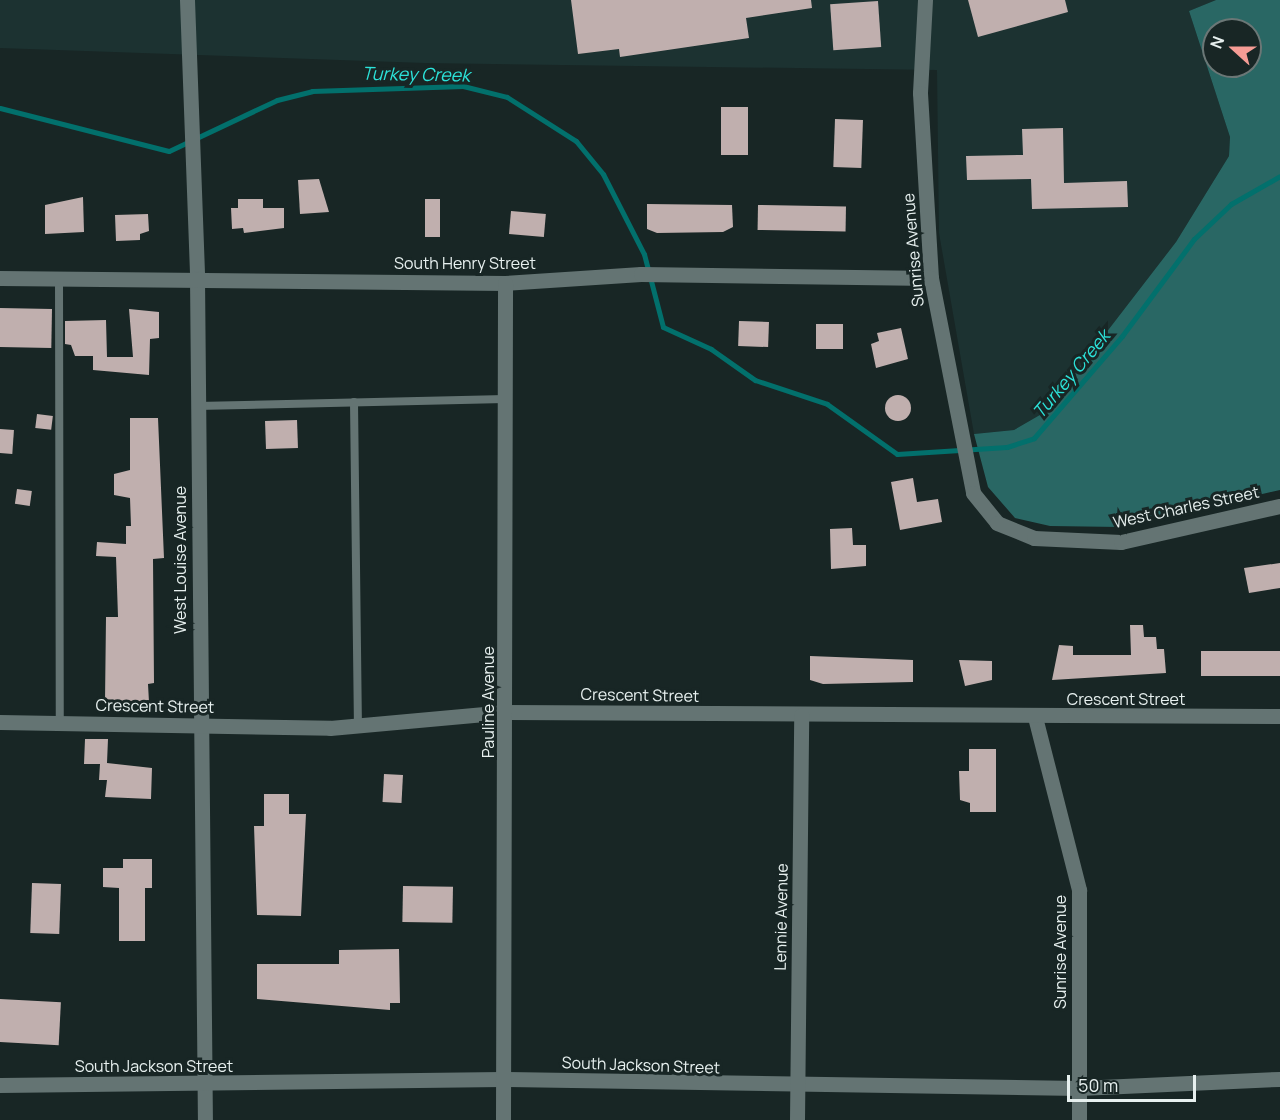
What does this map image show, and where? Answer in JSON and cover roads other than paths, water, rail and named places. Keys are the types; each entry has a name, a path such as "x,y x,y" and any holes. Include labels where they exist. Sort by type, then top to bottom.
{"street":[{"name":"West Louise Avenue","path":"188,0 196,278 205,1120"},
{"name":"Sunrise Avenue","path":"925,0 920,93 931,278 973,493"},
{"name":"South Henry Street","path":"0,278 196,278 505,283 641,274 931,278"},
{"name":"Pauline Avenue","path":"503,1120 506,712 505,283"},
{"name":"West Charles Street","path":"973,493 998,523 1034,538 1110,542 1280,506"},
{"name":"Crescent Street","path":"0,722 358,726 506,712 1035,717 1280,716"},
{"name":"Lennie Avenue","path":"797,1120 801,715"},
{"name":"Sunrise Avenue","path":"1035,717 1079,890 1079,1120"},
{"name":"South Jackson Street","path":"0,1085 205,1085 502,1079 797,1088 1079,1088 1280,1079"}],"lane":[{"path":"60,278 60,723"},
{"path":"197,406 505,399"},
{"path":"354,402 358,726"}],"waterway":[{"name":"Turkey Creek","path":"0,108 169,151 277,100 312,91 463,86 507,97 576,141 603,174 644,254 663,327 711,349 755,380 827,404 897,454 1007,447 1034,438 1122,336 1194,239 1231,204 1280,176"}]}
